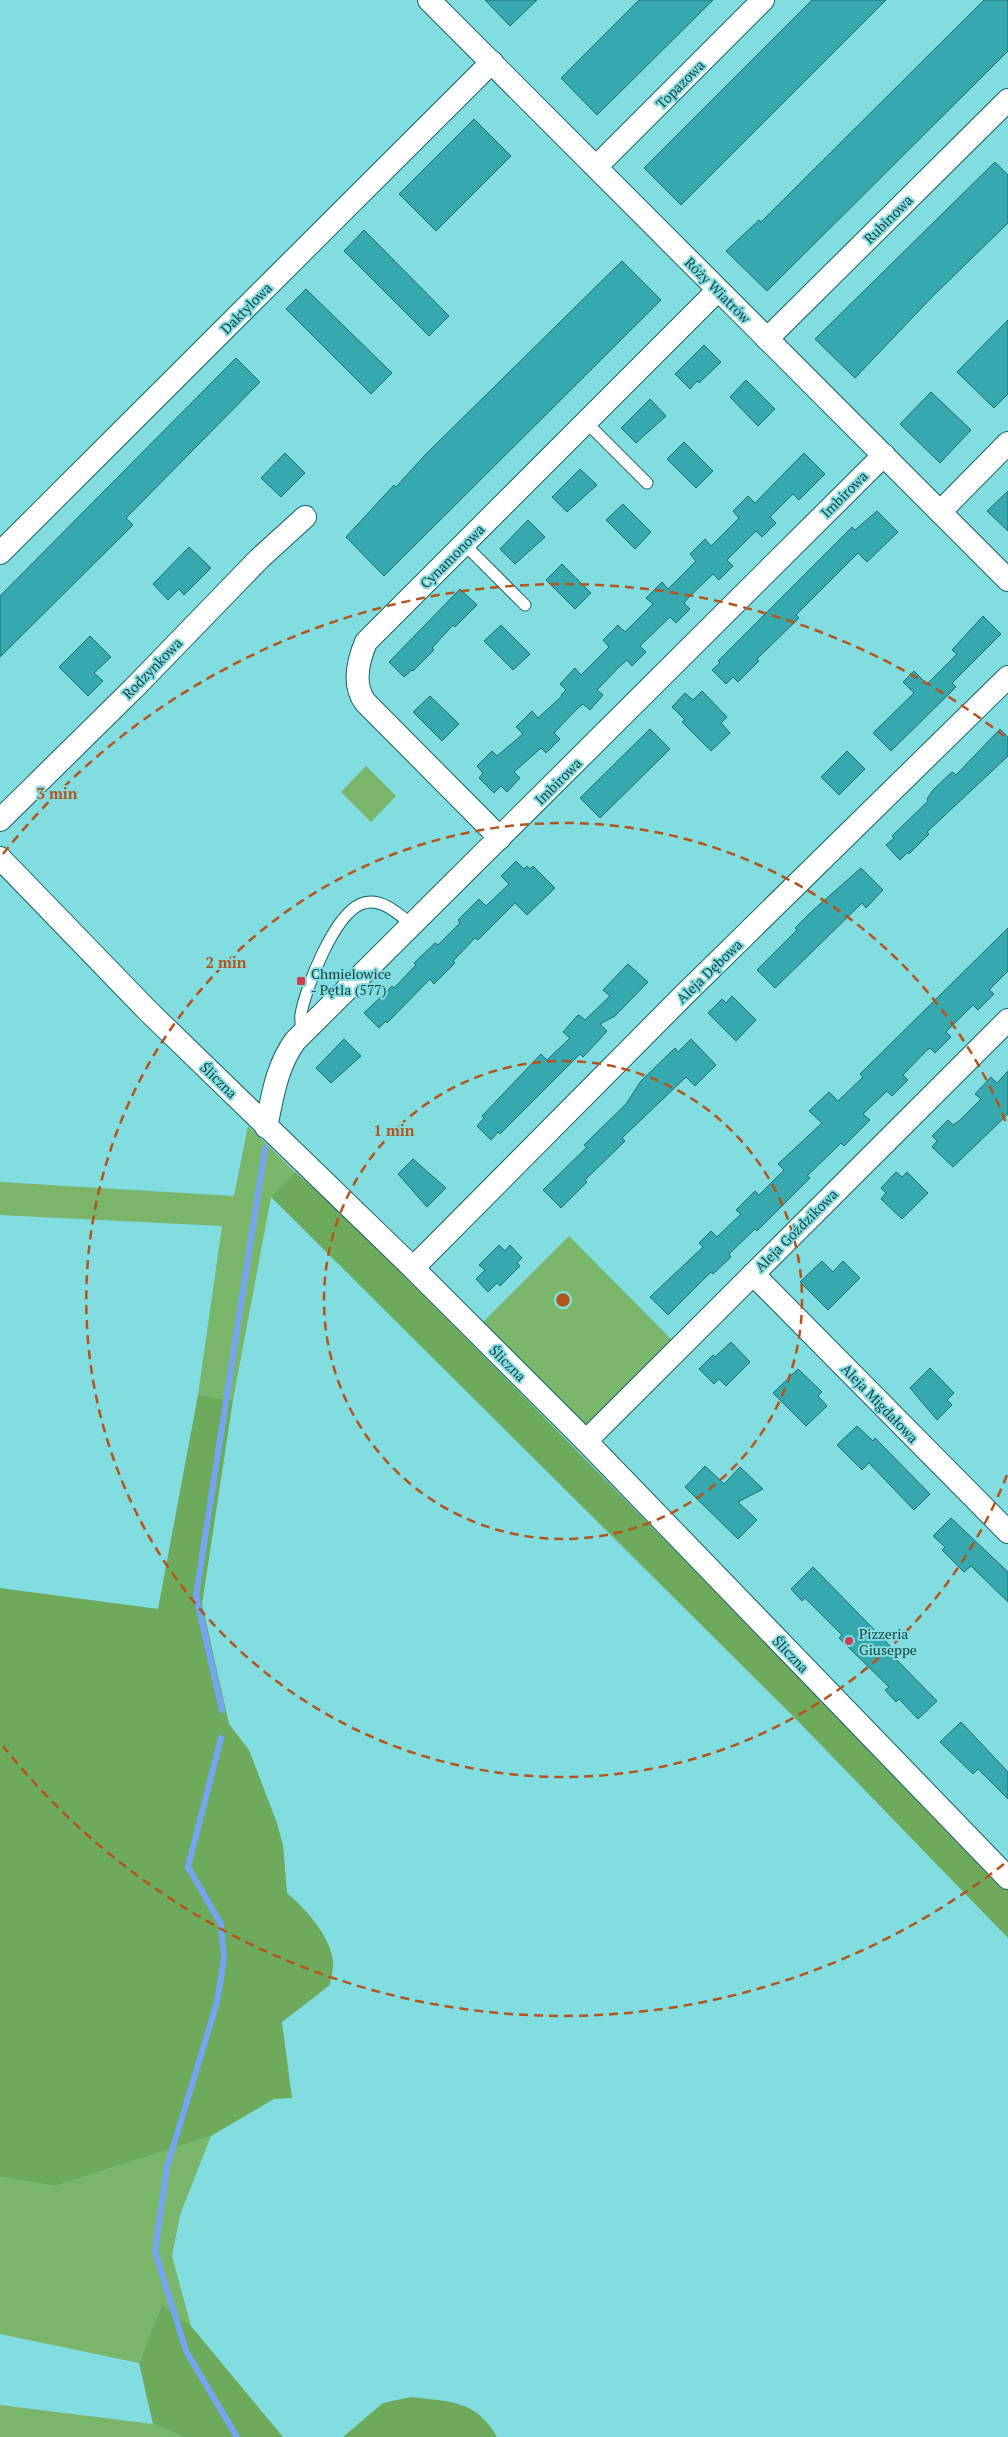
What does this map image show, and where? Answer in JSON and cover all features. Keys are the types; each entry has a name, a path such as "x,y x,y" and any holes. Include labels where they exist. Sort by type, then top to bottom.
{"street":[{"name":"Róży Wiatrów","path":"429,0 1008,580"},
{"name":"Topazowa","path":"596,167 763,0"},
{"name":"Daktylowa","path":"0,553 492,62"},
{"name":"Rubinowa","path":"767,339 1008,100"},
{"name":"Cynamonowa","path":"500,838 386,725 358,692 356,681 366,642 718,290"},
{"path":"940,512 1008,443"},
{"name":"Imbirowa","path":"266,1127 281,1064 302,1034 884,455"},
{"name":"Rodzynkowa","path":"0,820 134,688 258,559 305,517"},
{"name":"Aleja Dębowa","path":"413,1268 685,994 1008,676"},
{"name":"Śliczna","path":"0,858 148,1011 413,1268 586,1441 1008,1878"},
{"name":"Aleja Goździkowa","path":"586,1441 1008,1020"},
{"name":"Aleja Migdałowa","path":"752,1274 1008,1532"}],"lane":[{"path":"586,422 647,483"},
{"path":"464,544 524,605"},
{"path":"302,1034 301,1016 311,985 325,948 346,916 361,904 380,903 396,912 412,926"}],"green space":[{"path":"366,766 396,796 371,822 341,792"},
{"path":"248,1126 295,1172 271,1197 233,1400 198,1395 222,1226 0,1215 0,1182 234,1196"},
{"path":"295,1172 342,1212 1008,1889 1008,1938 793,1716 271,1197"},
{"path":"569,1236 672,1340 585,1428 482,1323"},
{"path":"198,1395 233,1400 202,1604 229,1724 249,1750 277,1823 283,1845 287,1893 316,1924 331,1952 333,1970 330,1985 282,2022 292,2098 274,2099 211,2136 55,2186 0,2177 0,1588 158,1609"},
{"path":"211,2136 180,2215 172,2256 191,2326 162,2304 139,2363 0,2334 0,2177 55,2186"},
{"path":"162,2304 191,2326 283,2437 184,2437 153,2424 139,2363"},
{"path":"411,2397 449,2402 471,2409 480,2415 497,2437 343,2437 383,2403"},
{"path":"0,2405 153,2424 184,2437 0,2437"}],"building":[{"path":"485,0 537,0 510,26"},
{"path":"639,0 713,0 597,115 561,78"},
{"path":"812,0 886,0 681,205 644,168"},
{"path":"984,0 1008,0 1008,51 767,291 726,251 759,220 761,222"},
{"path":"474,119 511,156 436,231 399,194"},
{"path":"995,162 1008,175 1008,223 933,296 855,378 815,339"},
{"path":"364,230 449,316 429,336 344,251"},
{"path":"622,261 661,300 384,576 346,537 394,485 396,487 425,455"},
{"path":"306,289 392,373 371,394 286,309"},
{"path":"1008,320 1008,394 994,408 957,372"},
{"path":"704,345 721,362 690,389 675,374"},
{"path":"236,358 260,382 126,518 133,525 0,657 0,596"},
{"path":"746,380 775,409 758,426 730,397"},
{"path":"931,392 971,430 940,463 900,424"},
{"path":"650,399 666,416 636,443 621,428"},
{"path":"684,442 713,471 696,488 667,459"},
{"path":"285,453 305,473 281,497 261,478"},
{"path":"804,453 825,474 799,500 793,494 770,517 776,523 762,537 756,531 727,560 733,566 719,580 713,574 689,597 684,603 690,609 676,623 670,617 640,646 646,652 632,666 627,660 619,667 597,690 603,695 590,710 583,704 576,710 554,733 560,739 546,753 541,748 514,772 520,778 507,792 501,786 494,793 479,778 483,773 477,766 492,751 497,756 523,734 516,727 532,711 538,718 562,696 566,690 560,684 575,668 581,675 609,647 603,640 618,625 625,632 653,604 646,598 662,582 668,589 696,561 690,554 705,539 711,546 739,518 733,511 748,496 755,503"},
{"path":"580,469 597,485 567,512 552,497"},
{"path":"1008,491 1008,531 987,511"},
{"path":"623,504 651,532 635,549 606,520"},
{"path":"877,511 898,532 867,562 858,553 796,615 799,618 757,659 759,661 738,682 733,677 726,684 712,670 720,663 718,661 852,527 855,530"},
{"path":"528,520 545,537 515,564 500,549"},
{"path":"189,547 211,568 184,595 179,589 168,600 153,584"},
{"path":"562,564 591,593 575,609 546,580"},
{"path":"460,589 477,605 455,627 453,625 432,648 434,650 413,671 404,677 389,662"},
{"path":"983,616 1001,634 952,683 956,687 891,751 873,733 914,693 903,682 914,671 927,684 957,654 952,650"},
{"path":"501,625 530,654 513,670 484,641"},
{"path":"90,636 111,657 94,673 103,681 88,696 59,667"},
{"path":"702,691 727,717 721,723 730,733 711,751 682,722 685,720 672,707 685,693 693,700"},
{"path":"430,696 459,724 442,741 413,712"},
{"path":"650,729 670,749 600,818 580,798"},
{"path":"1000,729 1008,737 1008,756 927,832 929,834 909,854 908,852 900,860 886,845 894,838 892,836 928,801 927,799 933,790 952,772 956,775"},
{"path":"847,751 865,769 839,795 821,777"},
{"path":"516,861 524,869 527,866 530,869 533,866 555,888 527,915 515,903 478,940 475,938 453,961 455,963 434,984 430,979 387,1023 386,1021 379,1028 364,1013 392,986 394,988 416,965 414,963 435,943 438,945 460,923 458,920 479,899 486,906 509,884 501,876"},
{"path":"861,868 883,890 866,908 862,903 775,988 757,970 797,930 795,928 811,912"},
{"path":"1008,928 1008,971 989,990 994,994 978,1010 973,1005 946,1032 951,1037 935,1053 930,1048 925,1052 903,1075 908,1080 892,1096 887,1091 863,1114 870,1120 844,1146 841,1143 807,1176 810,1178 757,1231 755,1229 729,1254 731,1257 713,1274 711,1272 668,1315 650,1297 703,1247 699,1243 711,1231 717,1237 741,1214 736,1210 755,1191 759,1195 784,1170 778,1164 822,1123 809,1111 829,1092 838,1101 863,1077 860,1074"},
{"path":"628,964 648,982 615,1016 600,1024 607,1031 583,1057 580,1054 500,1134 498,1132 491,1140 477,1126 484,1118 482,1116 541,1054 547,1060 570,1038 563,1032 577,1016 579,1015 585,1020 610,996 603,990"},
{"path":"732,996 756,1020 736,1041 708,1013 722,999 726,1003"},
{"path":"344,1039 361,1056 331,1083 316,1068"},
{"path":"691,1039 716,1065 695,1086 686,1077 622,1138 625,1141 585,1180 587,1182 561,1208 543,1190 587,1147 584,1145 626,1104 641,1081 675,1048 678,1052"},
{"path":"1008,1071 1008,1114 953,1167 932,1147 937,1141 932,1136 948,1120 953,1125 959,1121 981,1099 975,1094 991,1077 997,1083"},
{"path":"413,1159 446,1188 427,1207 398,1174"},
{"path":"896,1172 902,1177 907,1172 928,1193 902,1219 881,1199 886,1193 881,1188"},
{"path":"499,1245 505,1251 510,1245 522,1258 517,1263 520,1266 500,1286 497,1283 488,1292 476,1279 485,1270 479,1265"},
{"path":"822,1261 833,1272 843,1261 860,1278 828,1310 800,1282"},
{"path":"731,1342 750,1362 726,1386 719,1379 714,1384 699,1369 713,1355 715,1357"},
{"path":"930,1368 954,1393 947,1400 952,1405 937,1420 910,1388"},
{"path":"798,1369 822,1392 818,1396 827,1406 806,1426 773,1393"},
{"path":"857,1426 873,1441 875,1438 930,1494 914,1510 869,1463 862,1470 837,1445"},
{"path":"705,1466 724,1484 740,1467 763,1489 738,1502 757,1520 738,1539 685,1487"},
{"path":"951,1518 1008,1572 1008,1602 971,1566 964,1572 942,1550 945,1547 933,1536"},
{"path":"813,1567 893,1649 890,1653 937,1701 918,1719 899,1699 896,1702 885,1690 889,1687 839,1638 842,1635 805,1598 802,1601 791,1589"},
{"path":"961,1722 1008,1772 1008,1799 978,1769 973,1774 940,1742"}],"waterway":[{"path":"222,1710 196,1596 265,1148"},
{"path":"221,1738 188,1867 221,1924 224,1958 217,2002 167,2167 155,2251 186,2351 237,2437"}],"place":[{"name":"Chmielowice - Pętla (577)","path":"301,981"},
{"name":"Pizzeria Giuseppe","path":"849,1641"}]}
